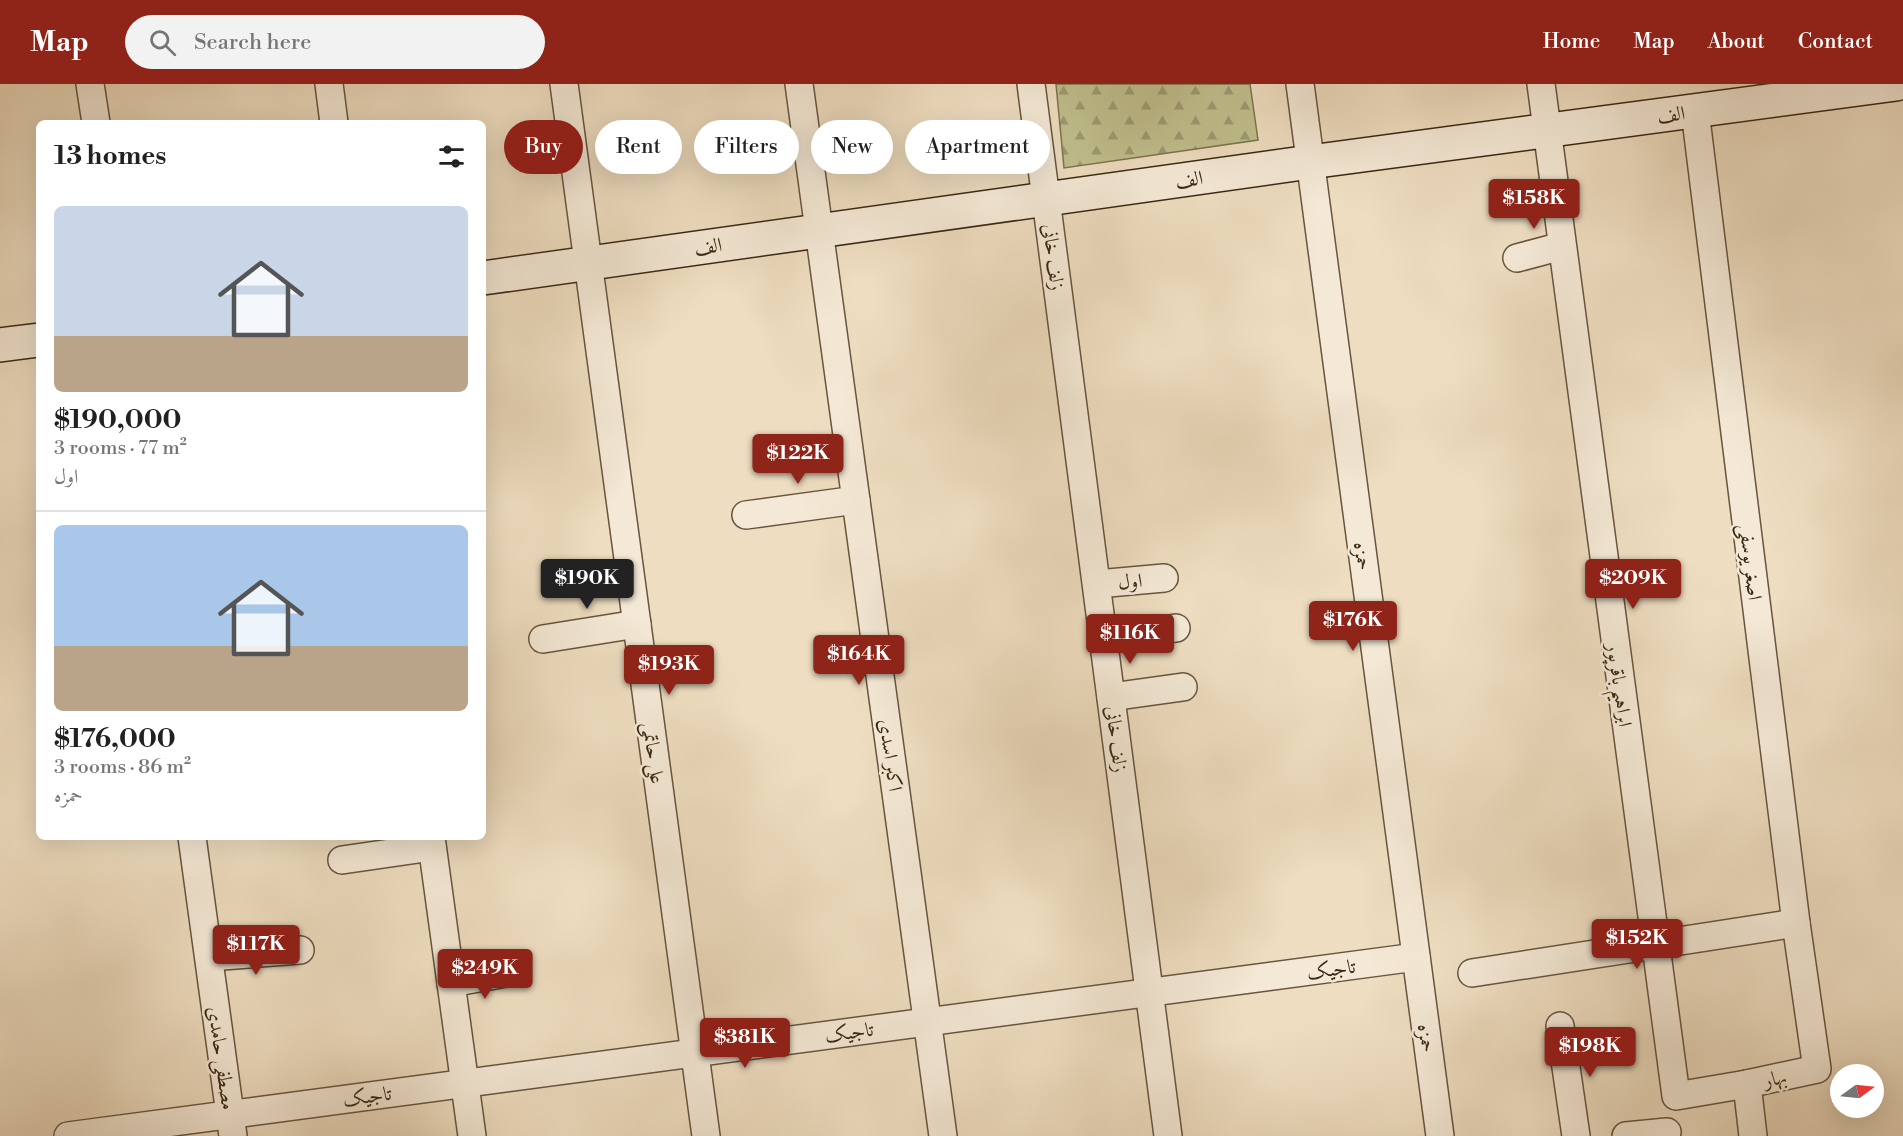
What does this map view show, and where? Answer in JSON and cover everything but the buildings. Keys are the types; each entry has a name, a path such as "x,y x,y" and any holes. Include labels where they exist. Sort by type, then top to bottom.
{"street":[{"path":"90,84 96,120"},
{"path":"329,84 334,120"},
{"name":"علی حاتمی","path":"564,84 706,1136"},
{"name":"اکبر اسدی","path":"799,84 943,1136"},
{"name":"زلف خانی","path":"1031,84 1168,1136"},
{"name":"حمزه","path":"1300,84 1440,1136"},
{"name":"ابراهیم باقرپور","path":"1541,84 1676,1096"},
{"name":"الف","path":"486,278 1310,162 1695,111 1785,91 1896,84"},
{"name":"اصغر یوسفی","path":"1695,111 1809,1012"},
{"path":"1517,258 1562,246"},
{"path":"0,345 36,340"},
{"path":"746,515 856,500"},
{"name":"اول","path":"1097,584 1164,578"},
{"path":"543,639 637,624"},
{"path":"1104,639 1176,628"},
{"path":"1111,697 1183,687"},
{"name":"مصطفی حامدی","path":"192,840 231,1125"},
{"path":"342,860 432,842 472,1136"},
{"path":"1472,972 1796,923"},
{"path":"209,957 300,950"},
{"name":"تاجیک","path":"68,1136 231,1125 465,1083 1416,957"},
{"path":"450,983 510,972"},
{"name":"بهار","path":"1676,1096 1817,1069 1809,1012"},
{"path":"1560,1026 1576,1136"},
{"path":"1747,1084 1754,1136"},
{"path":"1626,1136 1668,1132"}],"green space":[{"path":"1056,84 1250,84 1258,140 1064,168"}]}
